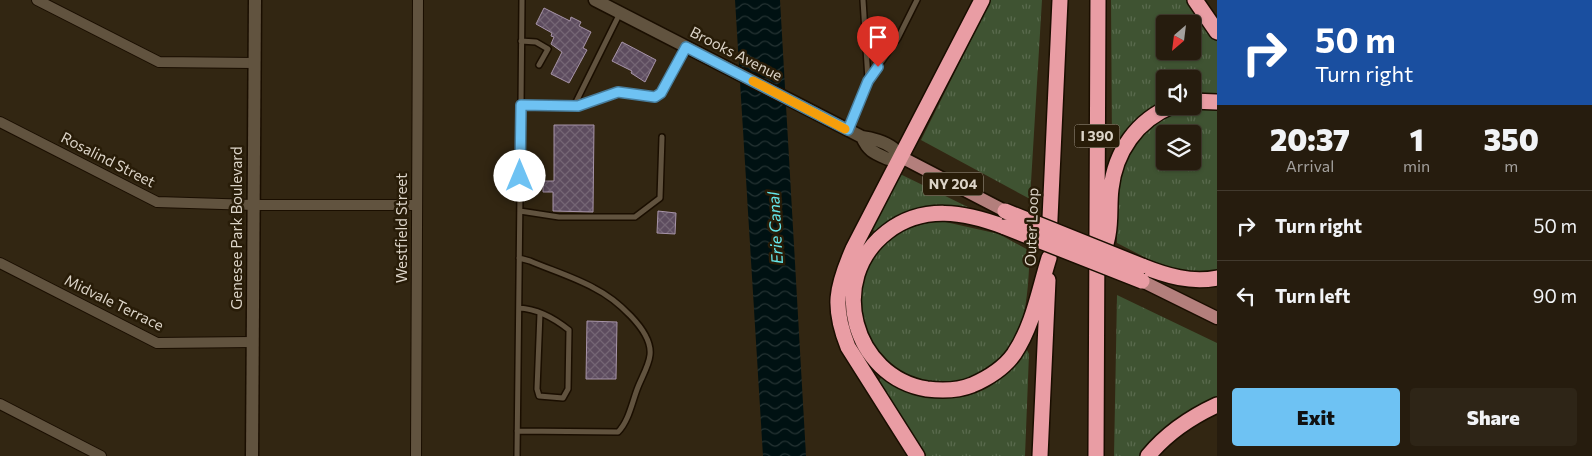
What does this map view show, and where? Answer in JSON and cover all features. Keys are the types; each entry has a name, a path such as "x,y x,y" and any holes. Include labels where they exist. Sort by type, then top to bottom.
{"highway":[{"path":"917,456 848,347 840,327 837,310 838,293 846,265 899,157 982,0"},
{"name":"Outer Loop","path":"1040,456 1060,0"},
{"name":"I 390","path":"1096,456 1098,0"},
{"path":"1195,0 1217,32"},
{"path":"1201,102 1217,102"},
{"path":"1097,273 1109,234 1111,188 1114,171 1130,137 1138,127 1156,114"},
{"path":"1005,211 1142,274"},
{"path":"1049,258 1022,341 1013,356 993,374 964,388 935,390 904,382 878,364 862,338 853,311 854,286 866,257 877,241 887,232 905,221 933,213 949,212 968,215 1142,274 1197,280 1217,278"},
{"path":"1148,456 1179,426 1217,405"}],"main road":[{"name":"Brooks Avenue","path":"899,157 1005,211"},
{"path":"1142,274 1217,318"}],"street":[{"path":"37,0 159,62 254,63"},
{"name":"Genesee Park Boulevard","path":"252,456 255,0"},
{"name":"Westfield Street","path":"416,456 418,0"},
{"name":"Brooks Avenue","path":"595,0 862,138 871,138 886,145 893,149 899,157"},
{"name":"Rosalind Street","path":"0,122 158,202 254,205 417,205"},
{"name":"Midvale Terrace","path":"0,263 157,343 252,342"},
{"path":"0,404 101,456"}],"lane":[{"path":"517,456 522,0"},
{"path":"863,0 868,81"},
{"path":"848,130 868,81 898,38 917,0"},
{"path":"574,106 620,13"},
{"path":"521,42 536,42 548,48 540,66"},
{"path":"521,105 578,106 618,92 655,97 661,93 689,48"},
{"path":"520,211 559,217 635,217 660,198 662,138"},
{"path":"517,432 618,432 625,425 650,356 649,343 642,328 627,312 595,288 519,258"},
{"path":"519,308 528,308 540,312 553,317 569,330 568,389 563,398 539,396 537,389 540,312"}],"green space":[{"path":"991,0 1042,0 1030,199 921,140"},
{"path":"1111,0 1188,0 1199,15 1156,15 1156,60 1201,60 1201,18 1217,41 1217,96 1201,95 1201,70 1156,70 1156,112 1120,147 1112,146"},
{"path":"1201,109 1217,110 1217,272 1184,272 1150,260 1117,243 1118,199 1121,178 1127,158 1136,141 1149,127 1167,115 1201,115"},
{"path":"900,174 970,208 970,211 913,210 894,219 878,234 871,228"},
{"path":"941,221 999,234 1030,251 1028,289 1024,314 1016,339 1010,350 1000,360 974,377 954,383 934,382 914,377 896,367 880,353 868,335 860,309 865,275 879,249 887,241 906,230"},
{"path":"1117,295 1217,343 1217,401 1141,456 1114,456"},
{"path":"1027,350 1029,354 1025,456 926,456 879,381 882,376 925,395 942,398 961,397 988,388 1006,372 1023,351"}],"water":[{"name":"Erie Canal","path":"735,0 780,0 806,456 763,456"}],"building":[{"path":"544,8 570,21 571,17 581,22 579,26 591,32 583,48 587,50 569,83 551,74 562,52 551,44 554,37 551,36 552,33 536,24"},
{"path":"622,42 656,60 645,82 631,73 632,71 612,61"},
{"path":"554,125 594,125 593,212 553,211 553,192 543,192 543,181 554,181"},
{"path":"658,211 676,213 675,234 657,233"},
{"path":"587,321 617,322 616,379 586,379"}],"slow traffic":[{"path":"753,81 845,129"}],"route":[{"path":"520,176 521,105 578,106 618,92 655,97 661,93 686,47 848,130 868,81 878,67"}]}
